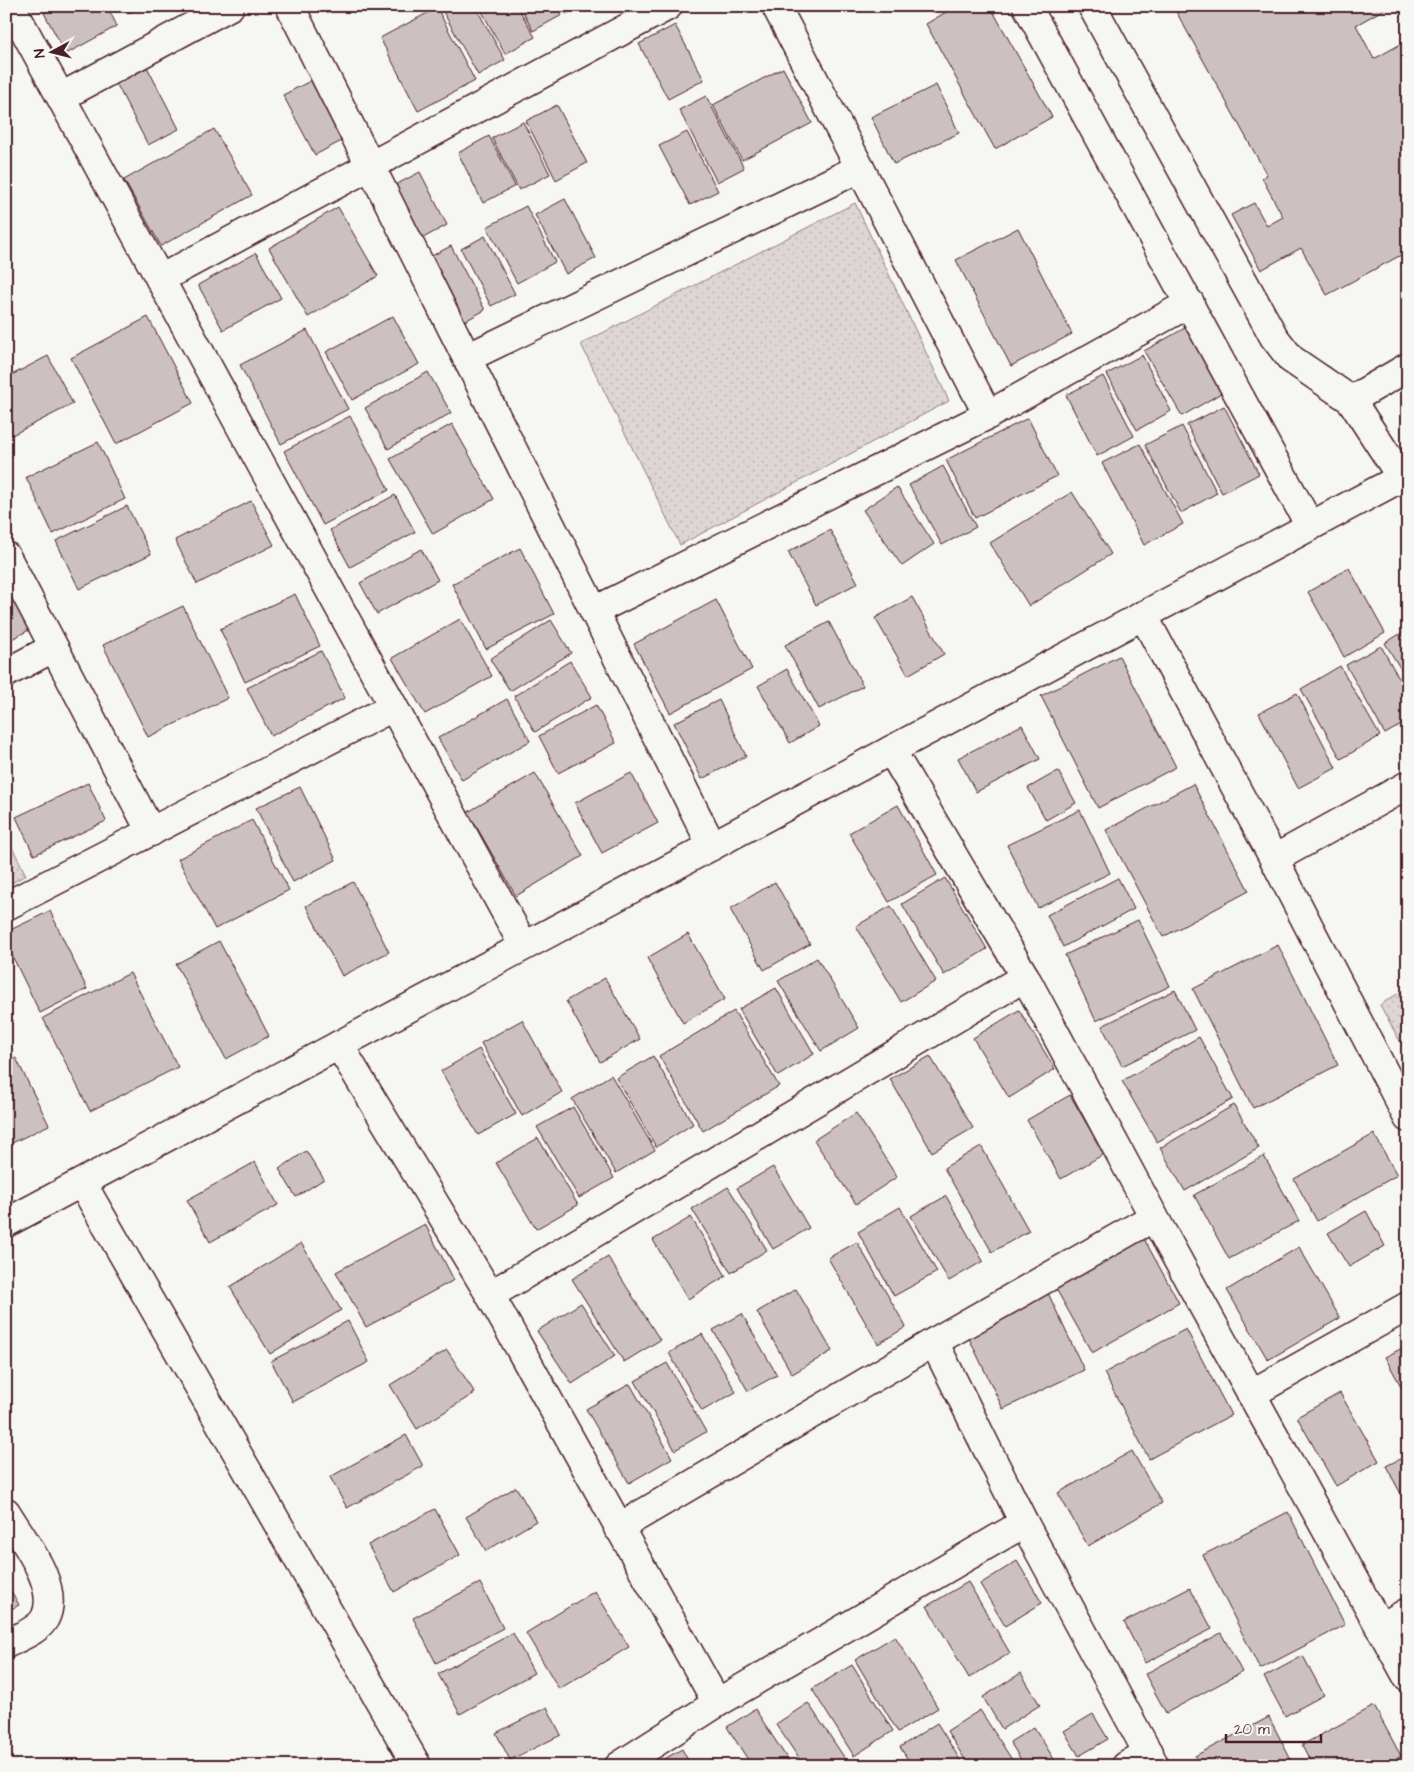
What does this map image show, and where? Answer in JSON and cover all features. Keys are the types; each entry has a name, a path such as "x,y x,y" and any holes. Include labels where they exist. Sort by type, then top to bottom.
{"street":[{"path":"11,6 524,946"},
{"path":"290,6 712,846"},
{"path":"160,279 668,6"},
{"path":"776,6 988,415"},
{"path":"1027,6 1310,526"},
{"path":"6,1223 1404,476 1351,400 1291,359 1274,337 1092,6"},
{"path":"61,97 228,7"},
{"path":"467,358 860,168"},
{"path":"594,611 988,415 1190,303"},
{"path":"1351,400 1408,367"},
{"path":"6,556 151,832"},
{"path":"1143,615 1274,859 1408,1118"},
{"path":"6,674 54,648"},
{"path":"6,906 393,707"},
{"path":"891,750 1025,977 1154,1217 1408,1678"},
{"path":"1274,859 1408,784"},
{"path":"490,1295 1025,977"},
{"path":"339,1045 490,1295 717,1703"},
{"path":"82,1183 417,1766"},
{"path":"618,1528 934,1342 1154,1217"},
{"path":"1251,1394 1408,1306"},
{"path":"934,1342 1143,1761"},
{"path":"6,1512 44,1575 50,1600 45,1618 35,1629 6,1644"},
{"path":"619,1766 717,1703 1024,1523"},
{"path":"1380,1628 1408,1612"}],"shaded area":[{"path":"855,203 949,401 680,545 581,344"},
{"path":"6,835 26,875 6,886"},
{"path":"1408,987 1408,1056 1380,1005"}],"building":[{"path":"57,6 107,6 117,26 66,54 44,13"},
{"path":"123,6 141,6 127,14"},
{"path":"357,6 374,6 361,13"},
{"path":"445,6 475,6 505,60 478,75 441,8"},
{"path":"479,6 517,6 535,37 505,54"},
{"path":"520,6 557,6 562,15 533,31"},
{"path":"562,6 580,6 566,14"},
{"path":"956,6 990,6 1052,117 995,149 926,24"},
{"path":"1173,6 1390,6 1356,25 1374,59 1408,40 1408,262 1403,254 1327,295 1301,248 1261,270 1231,215 1254,203 1267,226 1283,217 1262,178 1267,175"},
{"path":"437,8 475,81 418,111 380,38"},
{"path":"675,25 704,80 668,99 639,44"},
{"path":"147,67 179,129 148,145 116,83"},
{"path":"783,68 812,123 742,160 713,105"},
{"path":"318,77 349,137 315,155 283,95"},
{"path":"936,85 959,133 894,164 871,117"},
{"path":"706,96 744,168 717,182 679,110"},
{"path":"557,105 587,163 556,180 526,121"},
{"path":"523,122 550,174 519,190 492,138"},
{"path":"214,129 252,195 161,246 124,180"},
{"path":"687,132 718,191 690,205 659,146"},
{"path":"489,136 515,186 483,203 458,153"},
{"path":"420,172 447,225 412,244 384,191"},
{"path":"565,199 596,258 566,274 535,215"},
{"path":"526,206 555,262 517,283 487,227"},
{"path":"338,207 378,276 308,317 269,248"},
{"path":"1018,228 1072,334 1011,366 956,260"},
{"path":"485,236 515,294 491,306 461,249"},
{"path":"451,246 485,310 454,327 420,262"},
{"path":"256,253 281,298 223,330 198,285"},
{"path":"393,316 419,364 352,400 326,352"},
{"path":"148,317 193,403 116,444 71,358"},
{"path":"1185,328 1223,392 1182,416 1144,351"},
{"path":"307,330 348,409 281,444 240,365"},
{"path":"1142,355 1171,411 1137,430 1107,374"},
{"path":"48,356 73,404 6,438 6,378"},
{"path":"428,372 451,413 388,449 365,408"},
{"path":"1103,376 1134,436 1097,456 1066,395"},
{"path":"1224,406 1259,474 1222,493 1187,425"},
{"path":"350,416 389,490 323,525 284,451"},
{"path":"1028,418 1057,476 975,518 946,460"},
{"path":"452,424 494,499 433,534 390,459"},
{"path":"1182,426 1217,493 1181,513 1145,445"},
{"path":"98,442 125,499 53,534 26,477"},
{"path":"1140,444 1183,524 1144,545 1102,463"},
{"path":"943,466 976,527 942,545 909,485"},
{"path":"897,487 934,544 902,566 863,510"},
{"path":"1072,492 1111,554 1029,606 990,543"},
{"path":"395,495 415,532 350,567 330,530"},
{"path":"251,501 274,545 197,584 175,540"},
{"path":"127,506 151,554 79,589 56,541"},
{"path":"830,530 858,583 816,605 788,552"},
{"path":"520,548 554,614 486,649 452,584"},
{"path":"421,549 438,580 377,614 360,583"},
{"path":"1349,568 1385,633 1344,657 1308,592"},
{"path":"6,581 31,629 6,642"},
{"path":"295,594 320,646 245,682 220,629"},
{"path":"912,597 944,654 908,675 875,618"},
{"path":"716,600 752,669 670,713 634,644"},
{"path":"183,606 228,698 148,737 103,645"},
{"path":"460,619 492,676 425,714 392,658"},
{"path":"551,620 571,653 510,691 490,659"},
{"path":"829,622 863,686 819,709 785,645"},
{"path":"1408,629 1408,681 1385,643"},
{"path":"1381,646 1408,695 1408,721 1385,734 1346,665"},
{"path":"321,651 345,698 271,736 247,688"},
{"path":"1119,656 1176,767 1098,808 1041,696"},
{"path":"570,661 592,697 535,732 514,696"},
{"path":"1340,666 1380,736 1341,759 1301,689"},
{"path":"787,669 819,726 790,743 758,686"},
{"path":"1297,693 1336,768 1298,788 1259,713"},
{"path":"507,699 530,741 462,780 438,738"},
{"path":"719,700 746,756 702,779 674,723"},
{"path":"596,705 616,743 558,773 539,736"},
{"path":"1022,725 1040,759 976,792 958,758"},
{"path":"1058,771 1076,803 1046,820 1028,788"},
{"path":"535,773 583,856 516,896 468,812"},
{"path":"631,773 658,823 602,853 575,803"},
{"path":"88,783 106,821 34,855 16,817"},
{"path":"1193,784 1249,891 1163,937 1106,830"},
{"path":"300,787 336,860 293,882 256,808"},
{"path":"898,805 937,875 889,902 849,833"},
{"path":"1080,810 1110,873 1038,908 1007,845"},
{"path":"252,820 289,890 215,929 178,859"},
{"path":"945,878 987,949 944,975 902,904"},
{"path":"1118,878 1134,909 1063,947 1047,915"},
{"path":"353,882 389,952 342,976 306,906"},
{"path":"775,882 810,944 764,970 730,909"},
{"path":"891,906 936,981 901,1002 856,926"},
{"path":"50,911 87,989 40,1013 6,943 6,932"},
{"path":"1138,920 1170,986 1096,1021 1065,955"},
{"path":"688,934 725,999 683,1023 647,958"},
{"path":"219,941 269,1036 226,1059 176,964"},
{"path":"1278,945 1338,1065 1253,1108 1193,989"},
{"path":"817,958 859,1028 821,1051 778,981"},
{"path":"130,973 178,1067 90,1111 43,1018"},
{"path":"605,978 640,1039 600,1062 566,1001"},
{"path":"776,988 814,1054 778,1076 739,1009"},
{"path":"1175,990 1195,1030 1122,1066 1102,1026"},
{"path":"1019,1010 1055,1069 1009,1098 973,1038"},
{"path":"734,1011 779,1086 703,1131 659,1056"},
{"path":"522,1020 562,1092 522,1116 481,1043"},
{"path":"1199,1037 1233,1099 1157,1142 1122,1081"},
{"path":"479,1049 516,1114 478,1135 441,1071"},
{"path":"653,1056 693,1124 656,1147 616,1078"},
{"path":"930,1056 973,1128 932,1152 890,1079"},
{"path":"16,1058 49,1125 6,1146 6,1063"},
{"path":"611,1075 655,1150 616,1173 572,1099"},
{"path":"1070,1095 1104,1154 1061,1179 1027,1120"},
{"path":"1234,1105 1259,1148 1185,1191 1160,1148"},
{"path":"573,1107 614,1178 579,1198 537,1127"},
{"path":"856,1113 897,1177 856,1204 814,1140"},
{"path":"1374,1134 1397,1175 1317,1221 1294,1179"},
{"path":"538,1138 578,1205 536,1229 496,1163"},
{"path":"981,1146 1029,1231 992,1252 944,1168"},
{"path":"306,1151 324,1179 296,1197 279,1169"},
{"path":"1264,1156 1299,1221 1229,1259 1194,1195"},
{"path":"255,1162 278,1205 210,1242 187,1200"},
{"path":"773,1167 809,1228 773,1249 737,1188"},
{"path":"728,1187 767,1250 731,1273 692,1209"},
{"path":"946,1196 983,1261 949,1281 911,1216"},
{"path":"900,1207 937,1272 894,1296 858,1232"},
{"path":"1366,1211 1385,1246 1349,1267 1328,1233"},
{"path":"691,1217 726,1276 688,1299 653,1240"},
{"path":"425,1224 454,1280 366,1327 336,1272"},
{"path":"1143,1237 1179,1303 1092,1353 1055,1287"},
{"path":"857,1242 906,1327 878,1344 828,1258"},
{"path":"301,1243 341,1310 270,1354 230,1287"},
{"path":"1299,1247 1340,1318 1268,1360 1227,1290"},
{"path":"608,1257 660,1340 624,1362 572,1279"},
{"path":"796,1289 832,1351 792,1374 757,1312"},
{"path":"1048,1293 1084,1370 1003,1409 966,1332"},
{"path":"581,1303 615,1356 572,1384 537,1331"},
{"path":"742,1314 777,1375 748,1391 713,1330"},
{"path":"348,1321 369,1362 293,1402 271,1361"},
{"path":"1186,1329 1231,1415 1149,1459 1104,1373"},
{"path":"702,1334 736,1392 702,1411 669,1353"},
{"path":"1408,1345 1408,1399 1385,1357"},
{"path":"447,1350 475,1393 417,1429 390,1385"},
{"path":"667,1363 706,1432 675,1450 635,1381"},
{"path":"630,1384 672,1458 629,1483 586,1409"},
{"path":"1340,1393 1379,1461 1336,1486 1297,1417"},
{"path":"406,1435 423,1466 347,1508 330,1477"},
{"path":"1132,1451 1162,1503 1088,1546 1058,1493"},
{"path":"1408,1455 1408,1507 1386,1466"},
{"path":"516,1487 536,1521 486,1551 466,1517"},
{"path":"435,1509 460,1555 394,1592 368,1545"},
{"path":"1288,1512 1345,1625 1260,1669 1203,1555"},
{"path":"1017,1561 1042,1603 1005,1626 980,1584"},
{"path":"6,1582 19,1605 6,1612"},
{"path":"968,1582 1010,1653 969,1678 927,1606"},
{"path":"480,1583 503,1628 436,1663 413,1618"},
{"path":"1190,1588 1212,1629 1145,1663 1124,1622"},
{"path":"595,1591 629,1647 559,1689 526,1633"},
{"path":"513,1633 534,1673 460,1714 438,1674"},
{"path":"1221,1633 1242,1672 1166,1713 1145,1674"},
{"path":"895,1636 938,1708 898,1732 855,1660"},
{"path":"1303,1656 1324,1695 1285,1716 1264,1677"},
{"path":"852,1665 893,1731 854,1756 812,1689"},
{"path":"1021,1673 1040,1705 1002,1729 983,1697"},
{"path":"808,1703 850,1766 804,1766 776,1724"},
{"path":"1374,1706 1401,1756 1384,1766 1313,1766 1302,1745"},
{"path":"547,1707 561,1735 510,1760 496,1733"},
{"path":"755,1709 792,1766 752,1766 727,1727"},
{"path":"980,1710 1016,1766 969,1766 947,1731"},
{"path":"1093,1714 1108,1739 1079,1756 1064,1731"},
{"path":"1269,1717 1294,1766 1200,1766 1195,1756"},
{"path":"937,1723 964,1766 912,1766 900,1747"},
{"path":"1034,1727 1057,1764 1054,1766 1025,1766 1010,1742"},
{"path":"682,1749 691,1766 652,1766"},
{"path":"903,1759 908,1766 892,1766"}]}
